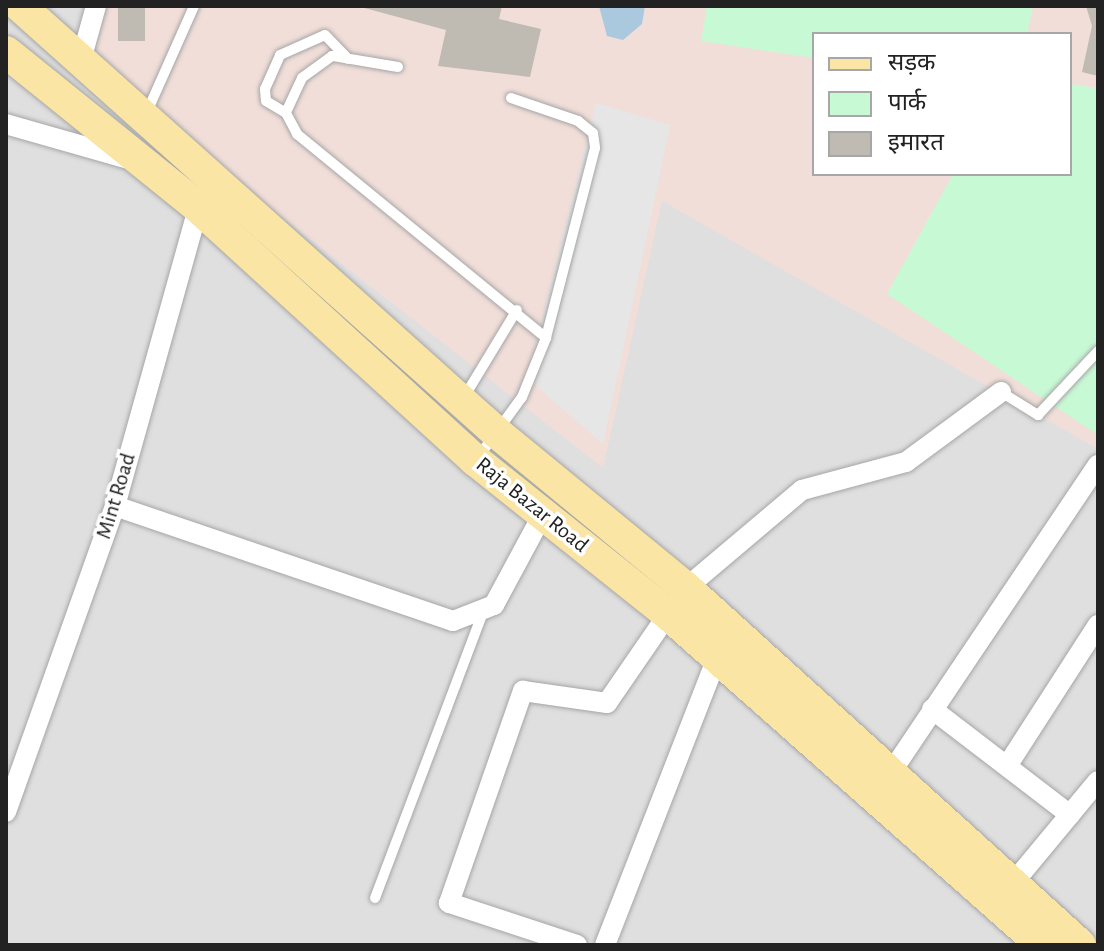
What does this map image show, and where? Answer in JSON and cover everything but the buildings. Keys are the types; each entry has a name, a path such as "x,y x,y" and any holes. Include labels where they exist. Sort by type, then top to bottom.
{"main road":[{"name":"Raja Bazar Road","path":"20,6 462,401 677,601 892,771 1080,945"},
{"name":"Raja Bazar Road","path":"14,58 199,208 475,460 543,514 677,601 716,661 1042,945"}],"street":[{"path":"81,60 96,6"},
{"path":"6,124 139,162 154,124"},
{"name":"Mint Road","path":"6,812 115,506 208,173"},
{"path":"577,945 449,903 523,691 607,703 677,601 802,490 906,462 1001,392"},
{"path":"892,771 1098,465"},
{"path":"115,506 453,621 482,615 543,514"},
{"path":"1007,766 1098,625"},
{"path":"605,945 716,661"},
{"path":"932,709 1070,815"},
{"path":"1014,882 1098,781"}],"lane":[{"path":"154,124 194,6"},
{"path":"348,59 325,35 280,55 265,89 266,101 286,113 297,134 517,310 546,338"},
{"path":"286,113 313,65 332,56 398,67"},
{"path":"475,460 522,397 546,338 595,148 593,133 511,98"},
{"path":"462,401 517,310"},
{"path":"1001,392 1038,415 1098,351"},
{"path":"375,898 482,615"}],"shaded area":[{"path":"6,6 1098,6 1098,945 6,945"},
{"path":"97,6 1098,6 1098,449 662,201 603,468 81,60"},
{"path":"596,103 670,125 603,444 527,378"}],"green space":[{"path":"707,6 1033,6 1027,32 812,32 812,58 701,41"},
{"path":"1072,84 1098,88 1098,435 887,294 952,176 1072,176"}],"water":[{"path":"599,6 645,6 642,24 623,40 607,36"}]}
